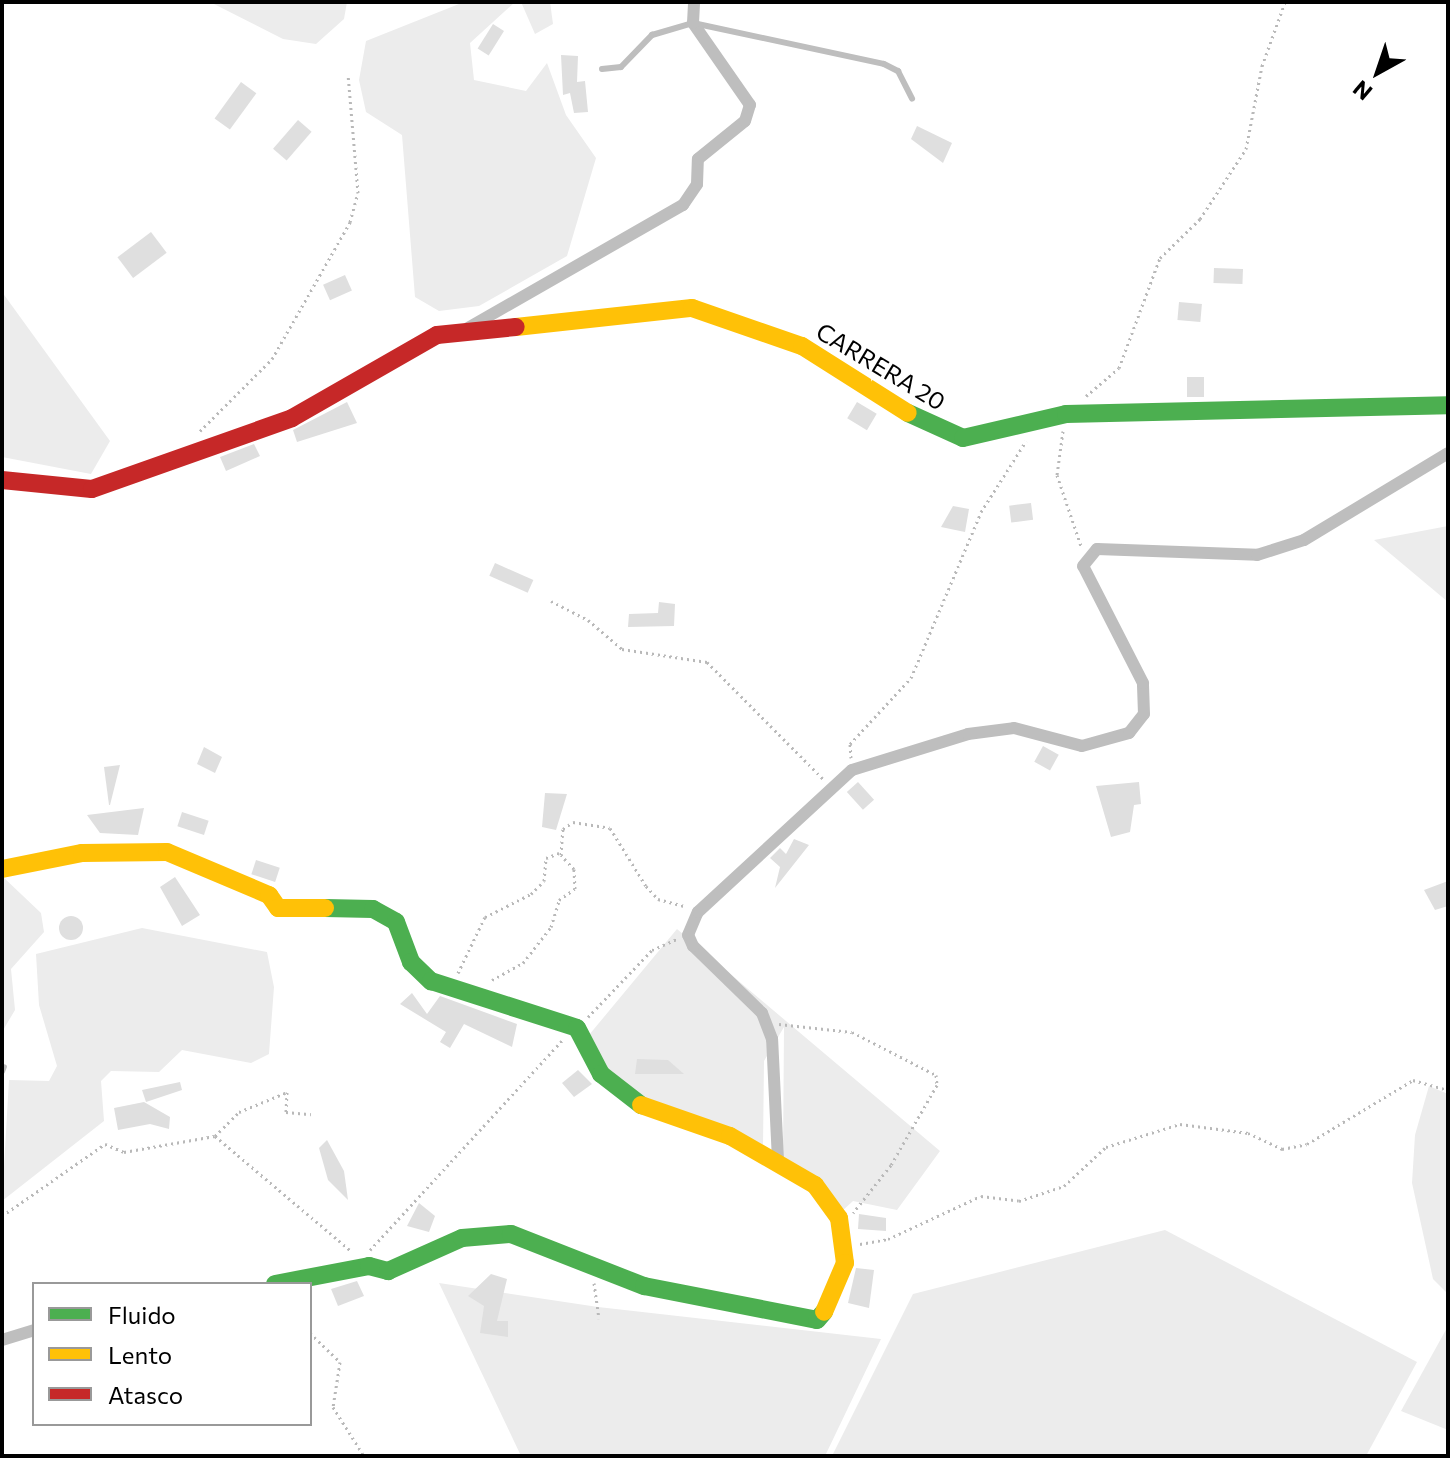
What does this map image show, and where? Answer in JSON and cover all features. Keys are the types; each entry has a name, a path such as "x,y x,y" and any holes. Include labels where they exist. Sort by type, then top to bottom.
{"street":[{"path":"468,328 683,205 697,184 698,159 745,121 750,105 693,23 694,2"},
{"name":"CARRERA 20","path":"2,480 92,489 292,418 338,397 410,346 468,328 692,308 802,346 932,428 963,438 993,436 1041,416 1066,414 1448,405"},
{"path":"778,1160 777,1076 766,1024 688,935 698,912 852,770 984,732 1047,732 1082,746 1129,733 1144,714 1143,683 1090,584 1088,556 1129,547 1257,555 1304,540 1448,453"},
{"path":"2,869 82,853 167,852 269,895 278,908 373,909 396,922 411,962 431,981 577,1028 601,1074 626,1100 778,1160 815,1185 839,1220 844,1247 836,1297 817,1320 600,1270 532,1237 481,1233 388,1271 369,1266 285,1282"},
{"path":"2,1340 32,1331"}],"lane":[{"path":"602,69 621,67 652,35 693,23 884,64 898,71 912,99"}],"path":[{"path":"1088,556 1057,475 1066,414 1119,368 1160,258 1200,219 1246,149 1262,66 1285,2"},
{"path":"177,458 272,359 350,222 358,193 348,75"},
{"path":"852,770 850,744 911,678 981,512 1041,416"},
{"path":"551,601 588,620 622,649 707,662 832,788"},
{"path":"489,982 523,963 551,927 559,900 575,889 574,869 561,853 563,829 601,823 658,899 698,912"},
{"path":"455,989 457,969 485,917 531,894 544,881 546,858 561,853"},
{"path":"369,1266 370,1250 393,1220 652,950 688,935"},
{"path":"766,1024 852,1032 936,1075 937,1085 891,1165 857,1211 839,1220"},
{"path":"844,1247 888,1239 981,1196 1019,1201 1064,1186 1106,1147 1180,1124 1248,1133 1282,1149 1307,1144 1413,1080 1448,1090"},
{"path":"2,1216 105,1144 124,1152 176,1139 215,1136 239,1112 287,1092 286,1112 311,1114"},
{"path":"215,1136 369,1266"},
{"path":"599,1319 600,1270"},
{"path":"312,1335 340,1362 333,1407 364,1456"}],"shaded area":[{"path":"210,2 347,2 344,19 316,44 283,39"},
{"path":"464,2 515,2 470,43 474,80 526,91 547,63 566,115 596,158 567,256 479,306 439,311 415,297 402,135 366,112 359,80 366,41"},
{"path":"521,2 550,2 553,24 535,34"},
{"path":"2,292 110,441 91,474 2,457"},
{"path":"1448,526 1448,602 1374,540"},
{"path":"2,876 41,913 44,932 11,969 15,1010 2,1032"},
{"path":"142,928 267,952 274,987 269,1054 251,1063 182,1050 159,1072 111,1071 101,1081 104,1121 2,1201 9,1080 49,1081 57,1066 39,1005 36,954"},
{"path":"677,929 940,1151 897,1210 853,1201 841,1212 783,1157 784,1027 764,1061 763,1146 629,1096 601,1066 589,1035"},
{"path":"1429,1086 1448,1094 1448,1294 1433,1279 1412,1183 1415,1135"},
{"path":"1165,1230 1417,1362 1366,1456 832,1456 913,1294"},
{"path":"439,1283 598,1307 881,1339 825,1456 521,1456"},
{"path":"1448,1326 1448,1430 1401,1411"}],"building":[{"path":"493,24 504,31 489,55 478,49"},
{"path":"561,55 578,56 577,82 585,81 588,112 574,113 570,93 563,95"},
{"path":"241,82 256,93 230,130 215,118"},
{"path":"298,120 312,132 287,160 273,149"},
{"path":"917,126 952,143 943,163 911,139"},
{"path":"151,232 167,253 133,278 117,257"},
{"path":"1214,268 1243,269 1242,284 1213,283"},
{"path":"345,275 352,291 330,300 323,285"},
{"path":"1179,302 1202,304 1200,322 1177,320"},
{"path":"1187,377 1204,377 1204,397 1187,397"},
{"path":"347,402 357,423 297,442 293,430"},
{"path":"857,402 877,414 867,430 847,418"},
{"path":"254,444 260,456 226,471 220,457"},
{"path":"1031,503 1033,520 1011,523 1009,506"},
{"path":"953,506 969,509 965,532 941,527"},
{"path":"495,563 533,580 528,593 489,576"},
{"path":"659,602 675,604 674,626 628,627 629,614 658,613"},
{"path":"1043,746 1059,755 1050,770 1034,762"},
{"path":"204,747 222,757 215,773 197,764"},
{"path":"120,765 110,805 109,805 104,767"},
{"path":"858,782 874,800 863,810 847,792"},
{"path":"1139,782 1141,804 1134,805 1130,832 1111,837 1096,786"},
{"path":"545,793 567,794 556,830 542,827"},
{"path":"144,808 138,835 100,833 87,815"},
{"path":"182,812 209,821 204,835 177,826"},
{"path":"794,839 809,845 775,888 780,867 770,858 780,848 786,854"},
{"path":"256,860 280,868 275,882 251,874"},
{"path":"175,877 200,915 182,926 160,887"},
{"path":"1448,881 1448,906 1435,910 1424,890"},
{"path":"71,916 79,920 83,928 79,936 71,940 63,936 59,928 63,920"},
{"path":"412,993 427,1014 440,996 517,1024 512,1047 464,1024 450,1048 440,1042 446,1032 400,1004"},
{"path":"637,1059 668,1060 684,1074 635,1074"},
{"path":"578,1070 592,1084 574,1097 562,1083"},
{"path":"180,1082 182,1090 146,1102 142,1090"},
{"path":"144,1102 170,1117 169,1129 150,1124 118,1130 114,1108"},
{"path":"327,1140 344,1171 348,1200 328,1180 319,1148"},
{"path":"419,1203 435,1216 429,1232 407,1226"},
{"path":"859,1214 886,1218 886,1231 858,1229"},
{"path":"856,1268 874,1270 869,1308 848,1303"},
{"path":"491,1274 507,1279 497,1321 508,1321 508,1337 480,1333 484,1306 468,1296"},
{"path":"357,1281 364,1296 338,1306 331,1289"}],"waterway":[{"path":"2,1071 4,1066"}],"traffic: fast":[{"path":"908,413 963,438 1066,414 1448,405"},
{"path":"325,908 373,909 396,922 411,962 431,981 577,1028 601,1074 641,1105"},
{"path":"285,1282 369,1266 388,1271 462,1238 511,1234 644,1286 817,1320 824,1312"}],"traffic: slow":[{"path":"516,327 692,308 802,346 908,413"},
{"path":"2,869 82,853 167,852 269,895 278,908 325,908"},
{"path":"641,1105 730,1136 815,1185 839,1218 845,1263 824,1312"}],"traffic: jam":[{"path":"2,480 92,489 292,418 437,335 516,327"}]}
